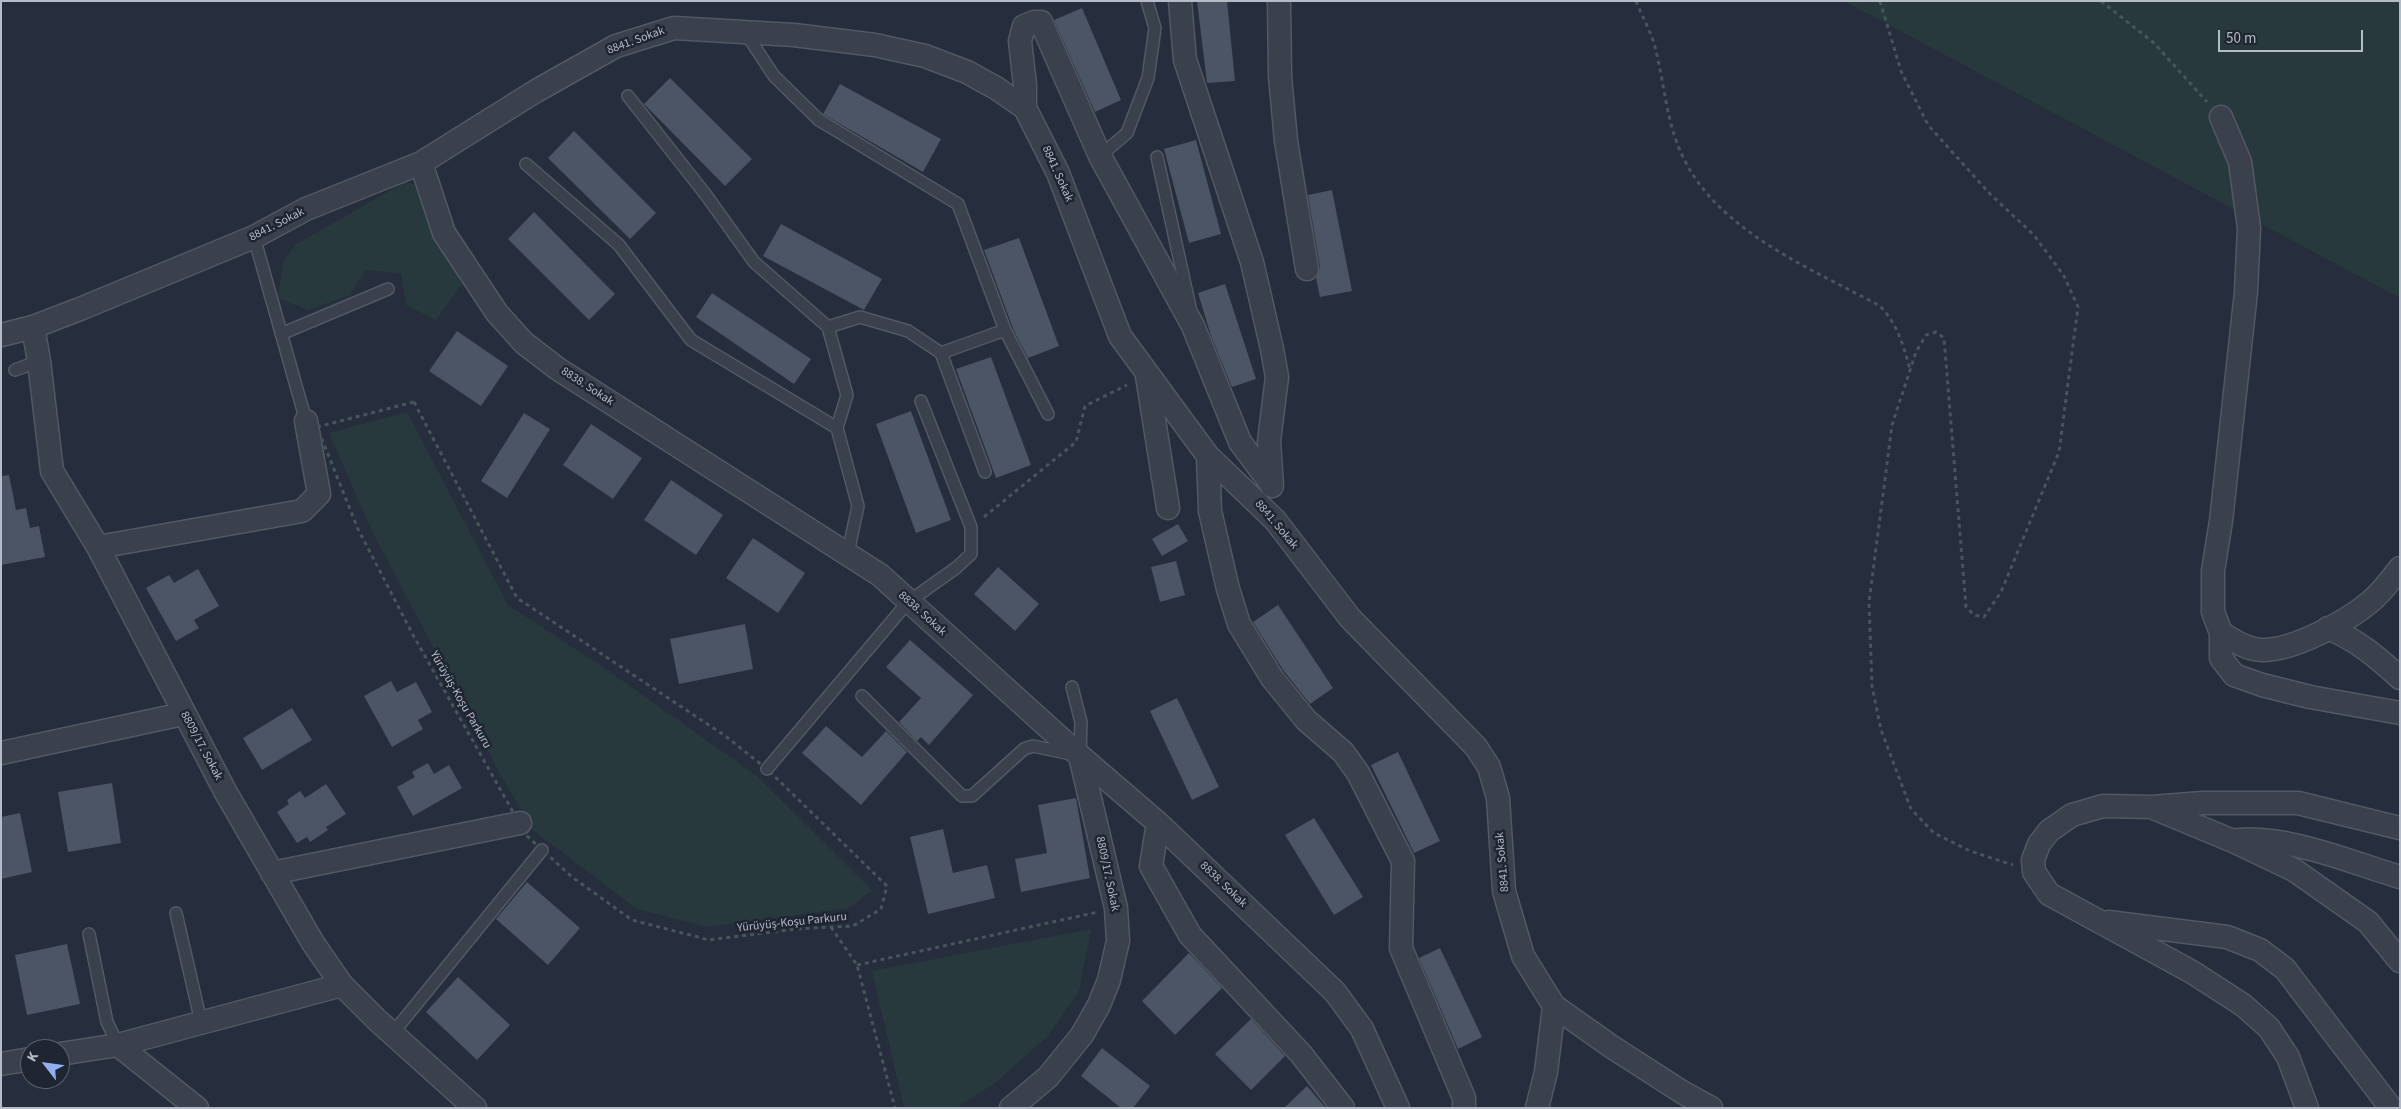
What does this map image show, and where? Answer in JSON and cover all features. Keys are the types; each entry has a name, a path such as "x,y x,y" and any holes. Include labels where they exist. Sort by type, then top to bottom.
{"street":[{"path":"1180,1 1185,60 1252,262 1272,349 1277,377 1270,441 1275,520"},
{"path":"1279,1 1280,76 1286,141 1307,269"},
{"path":"1025,108 1025,85 1020,41 1024,26 1034,22 1041,22 1100,156 1193,326 1240,442 1272,485"},
{"name":"8841. Sokak","path":"1,335 33,326 254,237 306,209 420,163 536,91 616,46 674,28 745,32 875,44 924,56 967,72 996,88 1025,108 1058,173 1120,336 1208,456 1275,520 1350,618 1476,748 1489,767 1498,798 1504,891 1524,956 1554,1006 1612,1047 1680,1100 1711,1108"},
{"path":"2221,117 2240,162 2249,228 2246,292 2214,571 2213,612 2221,633 2221,658 2234,675 2262,685 2310,698 2400,713"},
{"name":"8838. Sokak","path":"420,163 444,232 497,313 524,343 558,369 880,575 1080,756 1158,823 1335,992 1362,1029 1398,1108"},
{"name":"8809/17. Sokak","path":"33,326 52,471 98,547 183,714 272,873 313,943 342,984 392,1034 475,1108"},
{"path":"1147,373 1168,508"},
{"path":"98,547 302,511 319,494 306,421"},
{"path":"1208,456 1210,511 1228,589 1240,624 1272,678 1306,720 1343,752 1358,773 1403,861 1401,948 1464,1098 1464,1108"},
{"path":"2221,633 2241,645 2262,650 2287,646 2328,628 2368,604 2396,578"},
{"path":"2328,628 2349,636 2368,649 2400,678"},
{"path":"1,752 183,714"},
{"name":"8809/17. Sokak","path":"1023,1105 1082,1035 1109,980 1118,941 1116,908 1080,756"},
{"path":"2307,1108 2288,1057 2269,1028 2243,1005 2215,987 2049,894 2034,872 2033,860 2038,844 2049,831 2072,815 2103,806 2152,807 2202,803 2298,803 2400,828"},
{"path":"2152,807 2233,841 2294,870 2368,922 2400,961"},
{"path":"272,873 520,823"},
{"path":"1158,823 1151,866 1190,935 1301,1054 1343,1108"},
{"path":"2233,841 2260,839 2301,848 2400,877"},
{"path":"2098,920 2228,937 2260,950 2285,969 2391,1108"},
{"path":"70,1052 118,1045 342,984"},
{"path":"1537,1108 1546,1072 1554,1006"},
{"path":"118,1045 197,1108"},
{"path":"1,1064 20,1061"}],"lane":[{"path":"1100,156 1127,133 1148,78 1155,28 1147,1"},
{"path":"745,32 774,76 819,120 958,204 1005,330 1048,414"},
{"path":"628,96 706,195 754,262 828,327 847,395 836,428 858,506 848,553"},
{"path":"1157,157 1186,281 1193,326"},
{"path":"526,164 619,245 691,340 836,428"},
{"path":"254,237 306,421"},
{"path":"281,334 388,289"},
{"path":"828,327 860,317 908,331 942,353 985,472"},
{"path":"942,353 1005,330"},
{"path":"14,370 39,361"},
{"path":"767,769 908,602 965,561 971,554 971,527 921,401"},
{"path":"862,696 962,796 972,796 1024,748 1033,746 1080,756 1081,722 1072,687"},
{"path":"392,1034 542,850"},
{"path":"176,912 201,1022"},
{"path":"90,934 107,1022 118,1045"}],"path":[{"path":"1636,1 1655,46 1669,118 1685,161 1700,184 1728,215 1779,253 1880,306 1892,318 1899,331 1910,370"},
{"path":"1880,1 1901,71 1928,125 1990,194 2034,235 2064,276 2078,307 2059,452 2001,592 1984,617 1974,615 1966,607 1944,338 1936,332 1926,335 1916,352 1892,425 1869,602 1872,686 1881,730 1911,809 1934,833 1970,851 2034,872"},
{"path":"2101,1 2154,43 2221,117"},
{"path":"971,527 1076,442 1085,406 1120,390 1147,373"},
{"name":"Yürüyüş-Koşu Parkuru","path":"414,402 518,598 724,736 767,769 887,886 881,909 853,926 795,929 709,940 632,920 572,877 526,835 520,823 413,635 358,529 317,427 414,402"},
{"path":"857,966 1116,908"},
{"path":"830,927 857,966 895,1108"}],"shaded area":[{"path":"1844,1 2400,1 2400,298"},
{"path":"405,182 416,185 427,222 462,284 436,320 406,305 401,273 365,270 350,295 308,310 278,298 283,263 295,245"},
{"path":"407,412 508,605 606,669 757,776 872,890 849,908 707,927 637,909 533,830 500,774 373,533 329,433"},
{"path":"1091,929 1079,991 1048,1036 995,1083 956,1108 904,1108 872,971"}],"building":[{"path":"1197,1 1227,1 1235,81 1207,83"},
{"path":"1082,8 1121,100 1095,112 1054,20"},
{"path":"670,78 752,159 725,186 644,104"},
{"path":"840,84 941,139 923,172 823,114"},
{"path":"574,131 656,213 630,239 548,158"},
{"path":"1196,140 1221,234 1189,243 1164,149"},
{"path":"1332,190 1352,291 1320,297 1316,278 1320,267 1308,195"},
{"path":"534,212 615,294 589,320 508,239"},
{"path":"781,224 882,279 864,310 763,256"},
{"path":"1019,238 1059,346 1028,358 1014,331 984,250"},
{"path":"1225,284 1256,379 1232,387 1211,336 1198,293"},
{"path":"712,293 811,359 794,384 696,317"},
{"path":"457,331 508,366 481,406 429,371"},
{"path":"991,357 1031,465 996,478 956,369"},
{"path":"911,411 951,520 916,533 876,424"},
{"path":"524,413 550,429 507,498 481,481"},
{"path":"591,424 642,458 613,499 563,465"},
{"path":"9,475 16,510 26,508 30,528 39,526 45,557 1,565 1,476"},
{"path":"671,480 723,515 696,555 644,520"},
{"path":"1178,524 1188,541 1162,556 1152,539"},
{"path":"753,538 805,573 778,613 726,578"},
{"path":"1176,561 1185,595 1160,602 1151,567"},
{"path":"998,567 1039,604 1015,631 974,594"},
{"path":"198,569 219,606 194,620 199,628 176,641 146,588 169,575 174,583"},
{"path":"1278,605 1333,688 1310,704 1283,670 1253,622"},
{"path":"745,624 753,669 679,684 670,639"},
{"path":"910,640 973,695 929,745 921,737 917,741 899,722 921,698 886,667"},
{"path":"391,681 397,692 416,682 432,712 418,720 423,729 392,747 364,696"},
{"path":"1177,698 1219,787 1192,800 1150,711"},
{"path":"292,708 312,740 262,770 243,738"},
{"path":"826,726 862,757 886,731 907,752 861,805 802,753"},
{"path":"1398,752 1440,841 1414,853 1371,765"},
{"path":"428,763 434,774 449,765 462,788 413,816 397,787 415,777 412,772"},
{"path":"112,783 121,843 68,852 58,792"},
{"path":"326,784 346,814 326,827 328,830 310,842 307,837 297,843 277,812 289,804 287,800 300,791 305,798"},
{"path":"1076,798 1090,878 1021,892 1015,859 1047,853 1038,805"},
{"path":"20,813 32,872 1,879 1,817"},
{"path":"1314,818 1363,897 1334,915 1285,835"},
{"path":"943,829 953,873 987,865 995,898 928,914 910,837"},
{"path":"527,882 580,928 548,965 496,919"},
{"path":"67,944 80,1004 27,1015 15,955"},
{"path":"1440,948 1482,1037 1458,1049 1419,958"},
{"path":"1189,953 1222,988 1175,1035 1142,1001"},
{"path":"458,977 510,1025 477,1060 426,1012"},
{"path":"1251,1019 1285,1056 1251,1090 1215,1054"},
{"path":"1102,1048 1150,1086 1133,1108 1121,1108 1081,1076"},
{"path":"1307,1086 1326,1108 1284,1108"}]}
